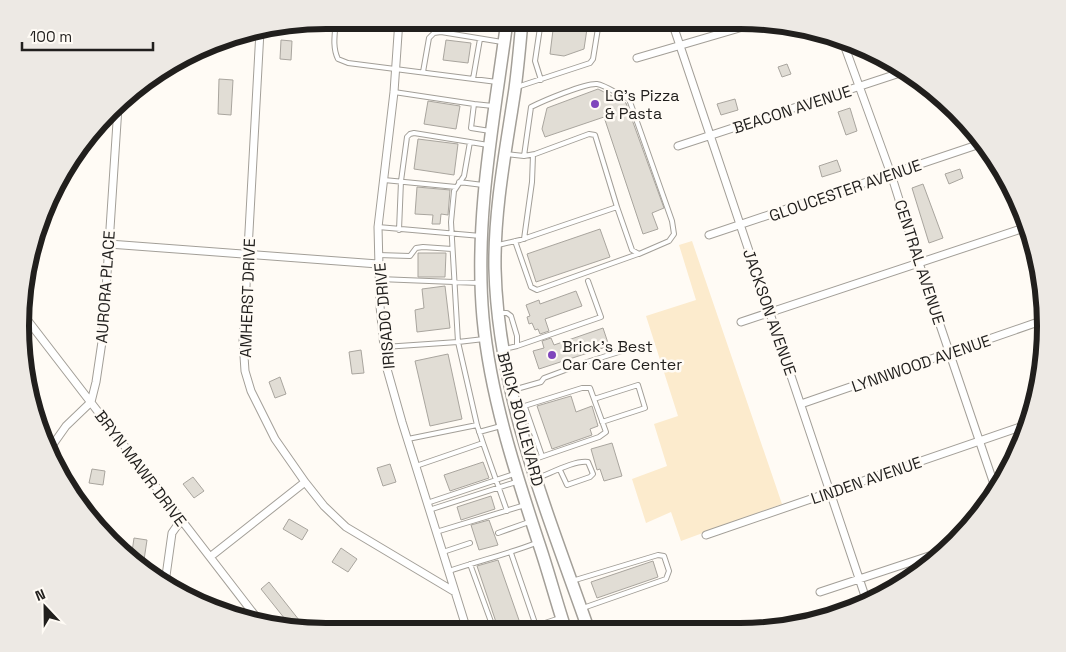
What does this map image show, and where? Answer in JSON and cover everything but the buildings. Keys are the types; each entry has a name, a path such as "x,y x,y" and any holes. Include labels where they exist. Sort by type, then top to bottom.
{"main road":[{"name":"BRICK BOULEVARD","path":"506,29 485,185 482,236 483,316 493,387 502,425 563,623"},
{"name":"BRICK BOULEVARD","path":"521,29 515,88 500,182 495,269 498,313 502,349 511,391 520,408 530,461 586,623"}],"street":[{"name":"IRISADO DRIVE","path":"398,29 394,92 378,227 380,306 384,347 387,369 407,440 465,623"},
{"name":"JACKSON AVENUE","path":"675,29 865,596"},
{"path":"637,58 736,29"},
{"name":"AMHERST DRIVE","path":"260,36 244,341 245,371 251,391 275,438 304,482 324,506 346,527 455,592"},
{"name":"CENTRAL AVENUE","path":"845,48 891,174 919,263 994,480"},
{"name":"BEACON AVENUE","path":"678,146 897,74"},
{"name":"AURORA PLACE","path":"91,402 103,334 118,115"},
{"name":"GLOUCESTER AVENUE","path":"709,234 976,145"},
{"path":"741,322 1021,229"},
{"path":"109,244 378,264"},
{"name":"BRYN MAWR DRIVE","path":"29,322 254,614"},
{"name":"LYNNWOOD AVENUE","path":"801,404 1037,322"},
{"path":"53,444 66,426 91,402"},
{"name":"LINDEN AVENUE","path":"706,536 1019,427"},
{"path":"210,557 304,482"},
{"path":"166,576 172,533 181,520"},
{"path":"820,592 928,556"}],"lane":[{"path":"335,29 335,53 338,59 348,63 499,82"},
{"path":"540,29 535,62 541,80"},
{"path":"515,88 590,63 593,59 598,29"},
{"path":"424,72 429,38 434,33 504,43"},
{"path":"473,79 480,39"},
{"path":"515,241 531,287 537,290 639,254 669,241 674,234 672,222 629,99 597,84 543,101 531,107 524,156"},
{"path":"394,92 496,107"},
{"path":"474,104 471,128 492,132"},
{"path":"399,230 407,137 410,134 414,133 490,145"},
{"path":"505,154 533,155 589,134 595,135 632,250 639,254"},
{"path":"470,142 464,176 454,191 450,222 458,342 476,425 507,511"},
{"path":"524,239 532,182 533,155"},
{"path":"383,180 456,187"},
{"path":"459,182 485,185"},
{"path":"496,245 524,239 617,207"},
{"path":"378,227 482,236"},
{"path":"378,255 410,256 416,248 424,247 452,249"},
{"path":"379,279 482,283"},
{"path":"502,349 517,346 601,317 588,281"},
{"path":"498,313 507,313 511,316 518,336 517,346"},
{"path":"384,347 486,339"},
{"path":"511,391 541,382 544,378 588,362 638,346"},
{"path":"594,399 638,385 645,408 602,422"},
{"path":"530,461 599,437 606,432 590,388 582,388 520,408 542,456"},
{"path":"407,440 476,425"},
{"path":"479,432 502,425"},
{"path":"416,466 483,443"},
{"path":"536,479 560,470 586,461 593,474 590,477 567,485 560,470"},
{"path":"428,507 496,480 517,477"},
{"path":"428,507 499,487 517,477"},
{"path":"436,532 526,505"},
{"path":"498,533 532,522"},
{"path":"449,571 511,553 538,542"},
{"path":"443,552 470,543"},
{"path":"511,553 535,623"},
{"path":"571,581 658,555 664,556 669,571 666,579 581,608"},
{"path":"470,564 491,623"}],"shaded area":[{"path":"692,241 782,504 681,541 671,512 646,523 632,479 667,466 654,424 678,416 646,316 696,300 679,245"}],"place":[{"name":"LG’s Pizza & Pasta","path":"595,104"},
{"name":"Brick's Best Car Care Center","path":"552,355"}]}
